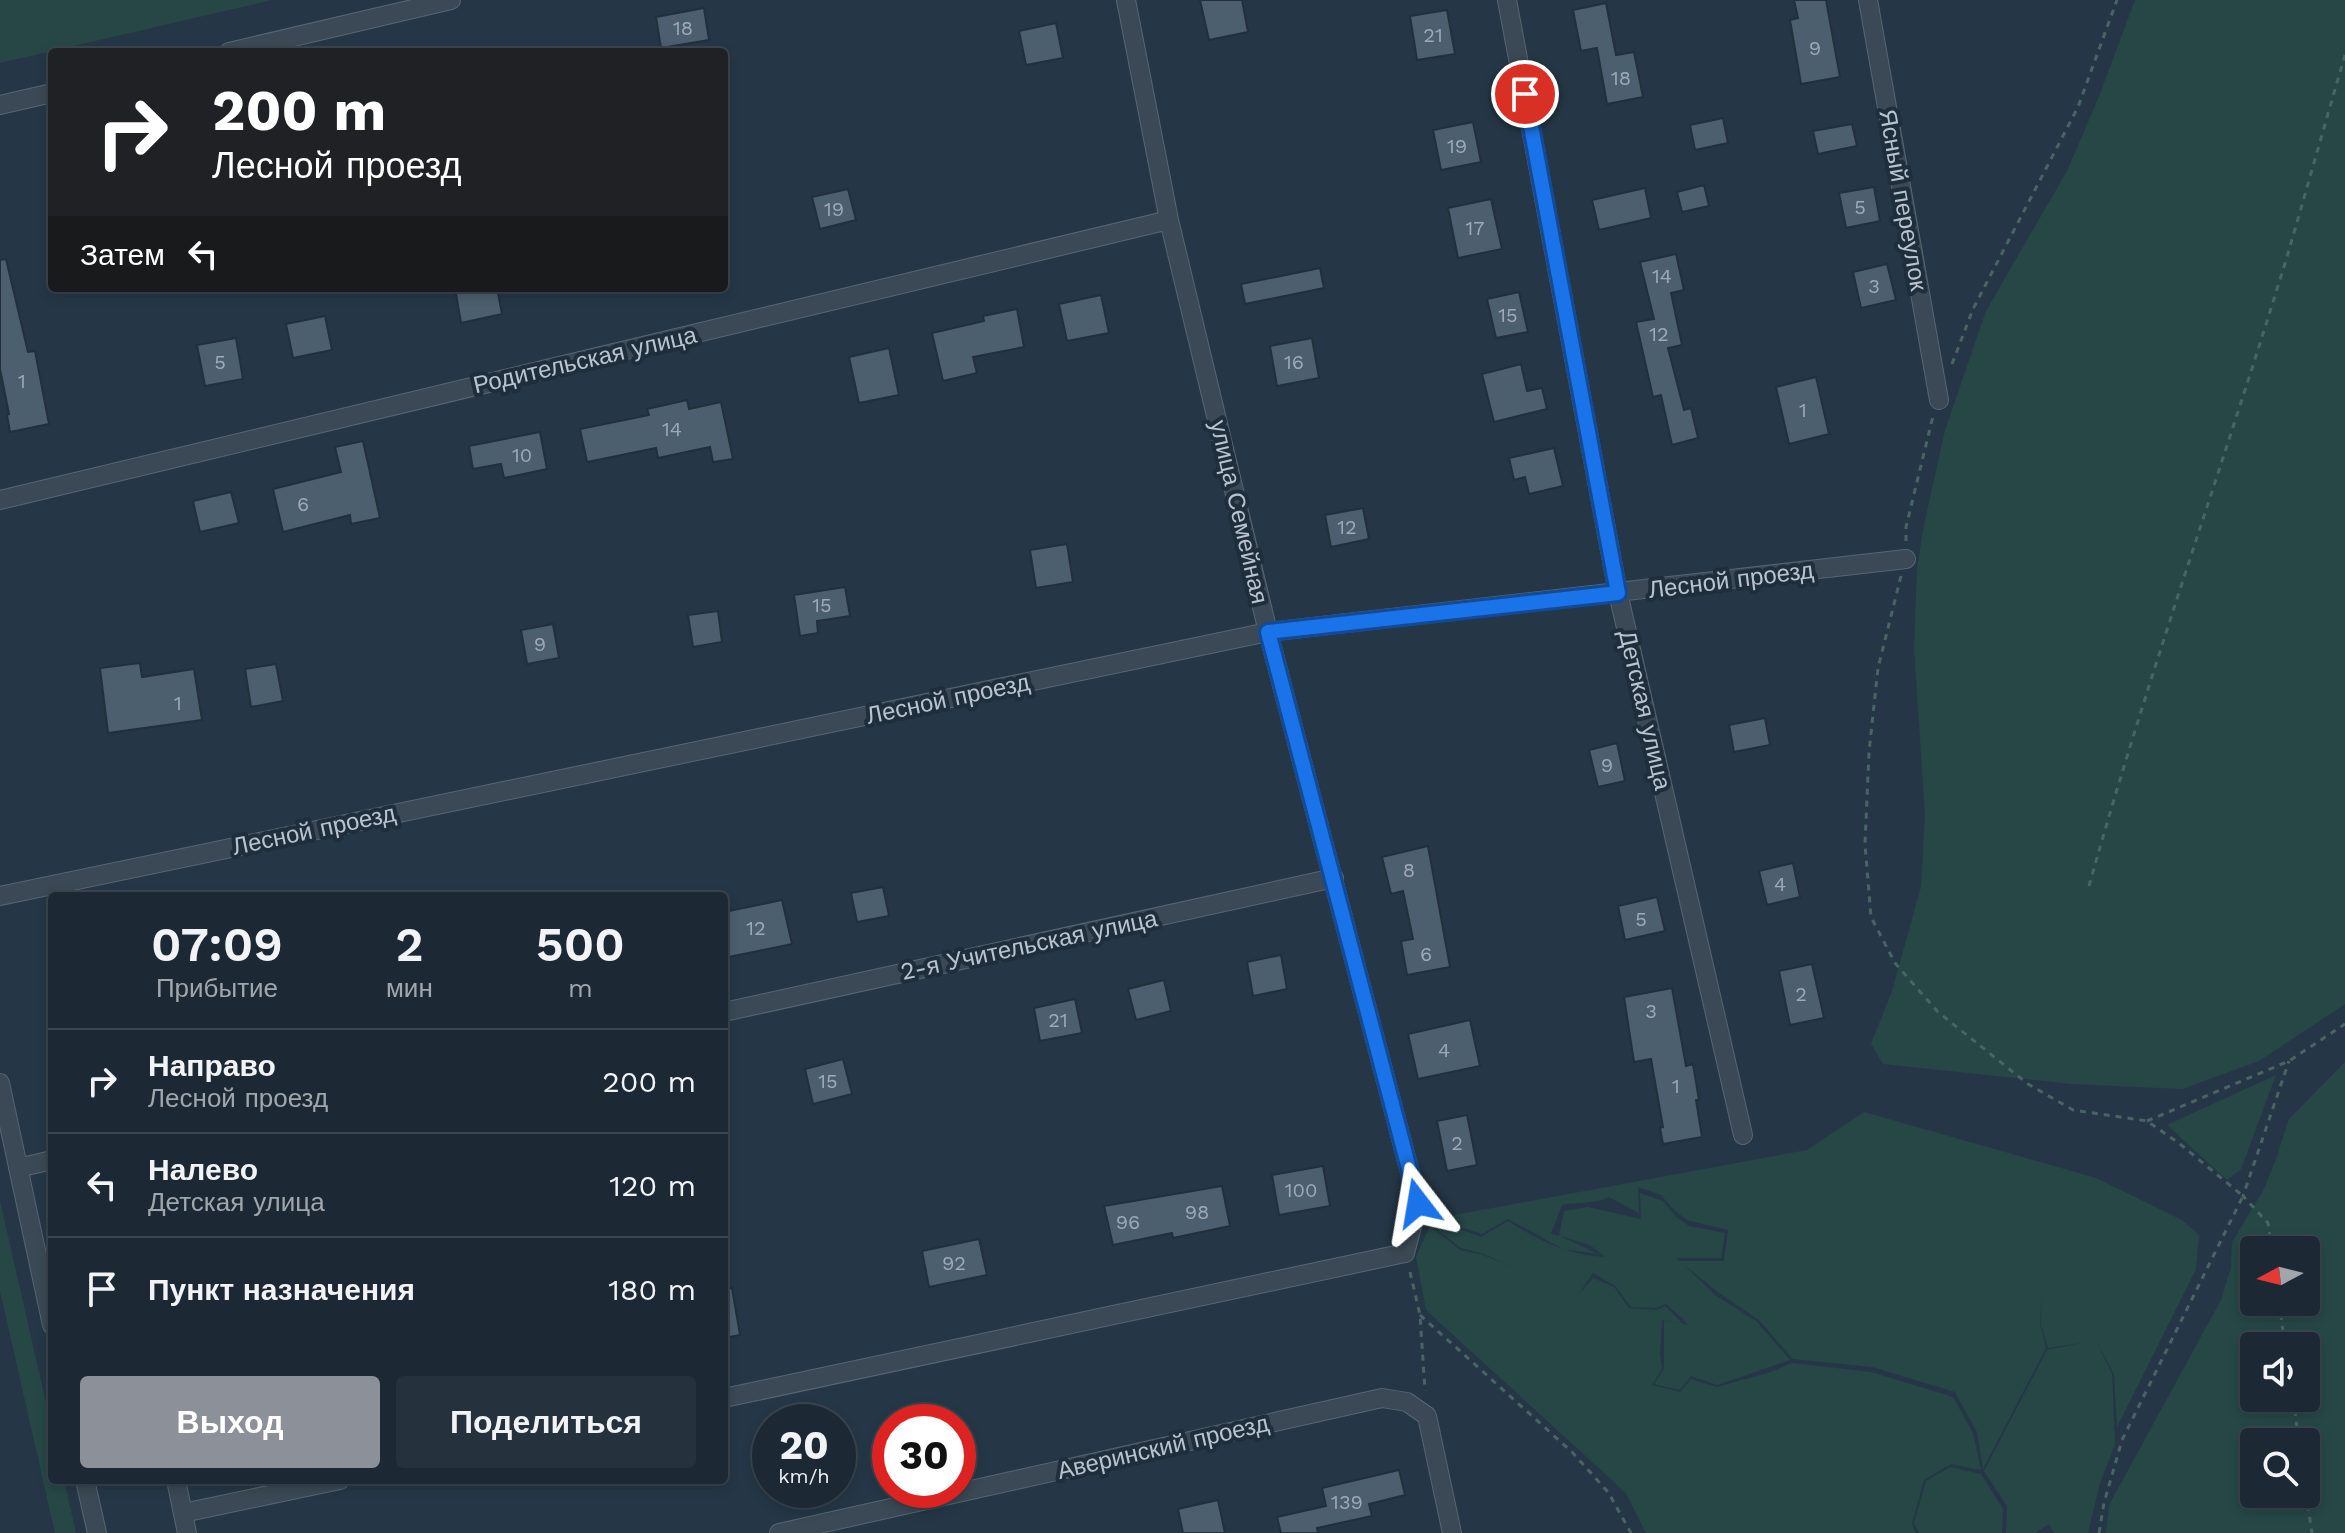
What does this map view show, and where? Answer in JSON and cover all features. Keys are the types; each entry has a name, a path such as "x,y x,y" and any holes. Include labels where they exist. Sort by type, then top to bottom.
{"street":[{"path":"246,48 451,0"},
{"name":"улица Семейная","path":"1126,0 1169,220 1268,632 1418,1203 1405,1253"},
{"name":"Детская улица","path":"1507,0 1618,593 1743,1135"},
{"name":"Ясный переулок","path":"1868,0 1939,400"},
{"path":"0,105 48,94"},
{"name":"Родительская улица","path":"0,500 1169,220"},
{"name":"Лесной проезд","path":"0,896 60,890 1268,632 1906,559"},
{"name":"2-я Учительская улица","path":"728,1011 1334,878"},
{"path":"0,1083 48,1307"},
{"path":"18,1168 48,1161"},
{"path":"728,1397 1405,1253"},
{"name":"Аверинский проезд","path":"779,1533 1382,1398 1407,1402 1427,1416"},
{"path":"1427,1416 1452,1533"},
{"path":"86,1484 97,1533"},
{"path":"177,1484 187,1533"},
{"path":"183,1513 321,1484"}],"path":[{"path":"2117,0 2078,107 1973,309 1939,400 1906,527 1906,559 1878,668 1869,752 1865,844 1871,917 1895,963 1938,1012 2028,1084 2073,1110 2147,1121 2243,1196 2268,1223 2270,1236"},
{"path":"2089,886 2170,614 2285,261 2345,55"},
{"path":"2147,1121 2289,1061 2345,1024"},
{"path":"2099,1533 2122,1440 2243,1196 2289,1061"},
{"path":"1405,1253 1420,1315 1427,1416"},
{"path":"1420,1315 1572,1452 1608,1492 1631,1533"},
{"path":"2308,1508 2312,1533"}],"green space":[{"path":"0,0 272,0 65,48 48,48 48,52 0,63"},
{"path":"2135,0 2345,0 2345,1004 2259,1061 2182,1089 2071,1084 1883,1064 1871,1044 1892,991 1921,887 1925,814 1914,647 1917,570 1945,430 1986,311 2067,171"},
{"path":"2345,1062 2345,1533 2106,1533 2109,1505 2221,1300 2231,1267 2232,1242 2263,1191 2289,1119"},
{"path":"2276,1075 2241,1169 2227,1180 2167,1125"},
{"path":"1864,1112 2096,1178 2182,1220 2199,1235 2196,1269 2117,1427 2114,1374 2095,1339 2112,1374 2115,1445 2100,1483 2088,1533 2054,1533 2049,1524 2035,1533 2006,1533 2007,1506 1984,1471 2047,1350 2081,1343 2048,1348 2041,1325 2042,1292 2040,1324 2046,1348 1983,1469 1977,1432 1955,1392 1872,1367 1793,1359 1759,1320 1683,1264 1715,1295 1756,1321 1790,1360 1717,1385 1691,1376 1680,1390 1654,1384 1664,1369 1664,1321 1689,1325 1666,1304 1657,1308 1631,1307 1615,1286 1593,1273 1578,1295 1593,1278 1614,1287 1629,1308 1657,1310 1665,1306 1683,1324 1662,1320 1662,1369 1652,1385 1680,1392 1691,1379 1717,1387 1792,1363 1871,1372 1953,1397 1973,1433 1981,1470 1951,1464 1924,1480 1912,1523 1915,1533 1646,1533 1626,1493 1426,1310 1416,1257 1433,1219 1807,1150","holes":["1638,1187 1661,1195 1687,1220 1728,1230 1724,1261 1678,1261 1676,1258 1721,1258 1725,1233 1689,1226 1676,1217 1663,1201 1640,1193 1641,1219 1588,1207 1564,1211 1559,1236 1551,1234 1562,1205 1609,1197 1639,1213","1508,1219 1562,1249 1508,1221 1481,1237 1446,1224 1435,1228 1461,1248 1484,1254 1510,1266 1460,1250 1434,1229 1435,1225 1446,1222 1482,1234","1560,1236 1590,1245 1605,1257 1564,1249 1598,1254"]},
{"path":"0,1201 48,1411 48,1484 65,1484 76,1533 55,1533 0,1291"},
{"path":"1950,1467 1981,1474 2003,1509 2002,1533 1919,1533 1914,1523 1926,1481"}],"building":[{"path":"1200,0 1242,0 1248,32 1209,40"},
{"path":"1794,0 1826,0 1840,77 1801,84 1790,20 1798,18"},
{"path":"1606,3 1616,55 1634,52 1643,97 1607,104 1597,48 1581,51 1573,10"},
{"path":"704,8 709,40 661,48 656,17"},
{"path":"1447,10 1455,54 1417,60 1410,16"},
{"path":"1056,23 1063,58 1026,65 1019,31"},
{"path":"1723,118 1728,143 1695,150 1690,125"},
{"path":"1473,122 1481,162 1441,170 1433,130"},
{"path":"1852,124 1857,146 1818,154 1813,131"},
{"path":"1704,185 1709,206 1682,212 1677,192"},
{"path":"1874,187 1880,221 1846,228 1839,193"},
{"path":"1645,188 1651,218 1599,230 1592,200"},
{"path":"848,189 856,220 820,229 812,197"},
{"path":"1491,199 1502,249 1458,258 1448,208"},
{"path":"1676,254 1684,290 1671,293 1682,345 1668,348 1684,410 1691,408 1698,438 1672,445 1661,395 1653,397 1636,322 1654,319 1640,262"},
{"path":"6,259 28,352 35,351 49,424 10,432 0,369 0,260"},
{"path":"1887,264 1896,300 1861,308 1853,272"},
{"path":"1320,268 1324,288 1245,304 1241,284"},
{"path":"456,292 498,292 502,314 461,323"},
{"path":"1519,292 1528,332 1496,338 1487,299"},
{"path":"1101,295 1109,333 1067,341 1059,304"},
{"path":"1017,309 1024,347 973,357 977,373 943,381 932,333 984,321 983,316"},
{"path":"325,316 332,350 293,358 286,324"},
{"path":"236,338 243,379 205,386 197,345"},
{"path":"1312,338 1319,378 1277,386 1270,346"},
{"path":"889,348 899,395 859,403 849,357"},
{"path":"1521,364 1527,391 1542,388 1547,409 1494,422 1482,374"},
{"path":"1816,377 1829,434 1789,444 1776,387"},
{"path":"687,400 689,409 721,402 733,459 713,462 710,447 658,458 656,448 587,462 580,429 649,415 647,409"},
{"path":"540,432 547,469 504,478 501,464 473,469 469,446"},
{"path":"363,441 380,518 351,524 350,515 283,532 273,489 341,472 335,447"},
{"path":"1554,448 1563,486 1529,494 1525,477 1514,480 1509,458"},
{"path":"231,492 239,523 200,532 193,501"},
{"path":"1363,508 1369,539 1331,547 1325,515"},
{"path":"1067,544 1073,582 1036,588 1030,550"},
{"path":"845,587 850,616 817,621 818,633 800,636 794,595"},
{"path":"718,611 722,642 693,647 688,615"},
{"path":"553,624 559,658 527,664 521,630"},
{"path":"140,663 142,677 194,669 202,720 108,733 100,668"},
{"path":"276,664 283,701 251,707 245,669"},
{"path":"1765,718 1770,745 1734,752 1729,725"},
{"path":"1617,743 1625,781 1598,787 1589,750"},
{"path":"1428,846 1450,967 1407,975 1401,941 1413,939 1403,891 1391,894 1382,857"},
{"path":"1793,863 1800,897 1767,905 1759,871"},
{"path":"883,887 889,916 857,922 851,893"},
{"path":"1657,897 1665,931 1625,940 1618,906"},
{"path":"782,900 792,944 728,957 728,911"},
{"path":"1281,955 1287,989 1253,996 1247,962"},
{"path":"1812,964 1824,1018 1790,1025 1779,971"},
{"path":"1164,980 1171,1011 1136,1020 1128,989"},
{"path":"1672,988 1686,1066 1693,1064 1702,1137 1663,1144 1651,1059 1634,1062 1624,997"},
{"path":"1075,999 1082,1033 1040,1041 1034,1008"},
{"path":"1470,1020 1480,1066 1418,1079 1408,1034"},
{"path":"843,1059 852,1094 813,1104 805,1069"},
{"path":"1467,1115 1477,1165 1447,1171 1437,1121"},
{"path":"1323,1166 1330,1206 1279,1215 1272,1175"},
{"path":"1222,1186 1230,1226 1173,1238 1172,1233 1113,1245 1104,1206"},
{"path":"979,1239 987,1275 929,1287 922,1251"},
{"path":"728,1288 732,1288 740,1335 728,1337"},
{"path":"1399,1470 1405,1495 1369,1504 1372,1516 1317,1528 1318,1533 1281,1533 1277,1517 1326,1506 1322,1488"},
{"path":"1218,1500 1225,1533 1183,1533 1178,1509"}],"route":[{"path":"1418,1203 1268,632 1618,593 1525,94"}]}
